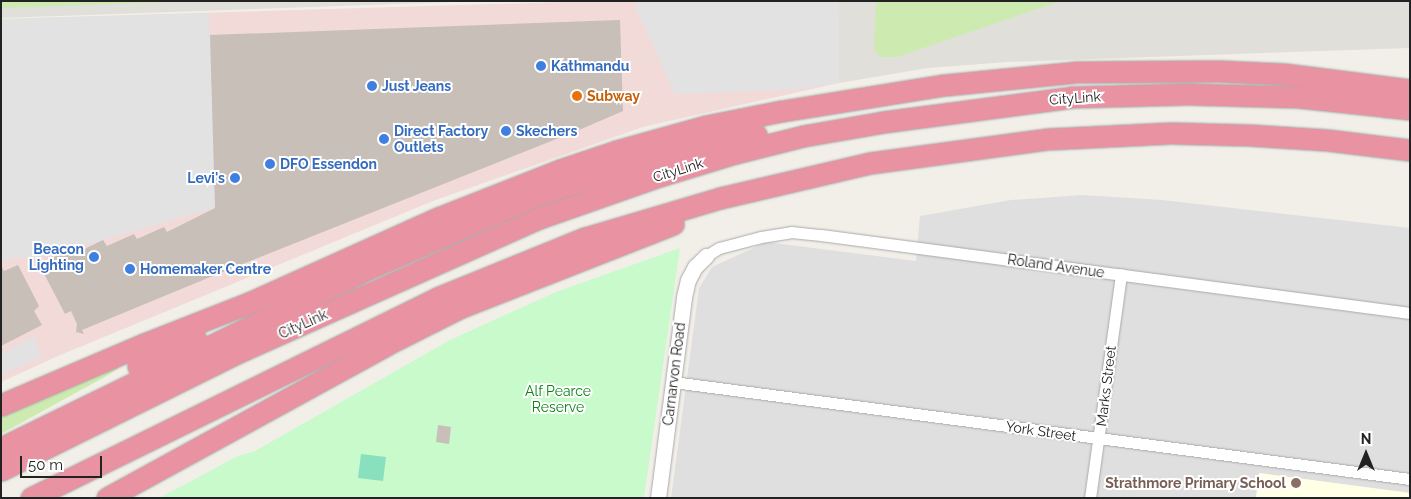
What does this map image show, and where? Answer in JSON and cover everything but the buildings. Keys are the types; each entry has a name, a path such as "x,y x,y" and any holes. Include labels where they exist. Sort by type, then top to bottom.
{"highway":[{"path":"1,405 144,344 251,302 438,218 560,170 666,137 746,118 946,85 1078,72 1218,71 1293,75 1410,90"},
{"name":"CityLink","path":"1,470 237,353 539,218 653,178 735,153 802,136 883,122 1072,97 1188,94 1298,97 1410,109"},
{"path":"1,448 368,269 537,195 596,175 708,144 786,130 883,122"},
{"path":"31,498 429,303 515,266 584,238 651,217 793,180 870,163 959,149 1048,139 1115,135 1170,133 1249,135 1327,140 1410,150"},
{"path":"108,498 388,344 459,308 532,277 793,180"},
{"path":"40,429 104,385 204,331 251,302"}],"street":[{"name":"Roland Avenue","path":"706,256 719,248 732,244 791,232 1410,313"},
{"name":"Carnarvon Road","path":"658,498 688,280 695,267 706,256"},
{"name":"Marks Street","path":"1090,498 1100,439 1121,274"},
{"name":"York Street","path":"673,382 1410,479"}],"shaded area":[{"path":"1,1 482,1 1,18"},
{"name":"DFO Essendon","path":"595,1 838,1 839,83 643,127 433,201 58,356 1,382 1,19"},
{"path":"636,1 838,1 839,83 801,89 675,94 637,11"},
{"path":"838,1 1410,1 1410,48 1007,62 928,68 839,83"},
{"path":"209,13 215,208 38,258 16,258 1,261 1,19"},
{"path":"1083,195 1162,200 1410,228 1410,493 1259,473 1256,498 671,498 699,288 712,267 766,242 916,261 920,216 1011,200"},
{"path":"34,337 41,357 1,375 1,354"},
{"name":"Strathmore Primary School","path":"1259,473 1410,493 1410,498 1256,498"}],"green space":[{"path":"1,1 195,1 1,8"},
{"path":"876,1 1061,1 897,57 880,57 874,49"},
{"name":"Alf Pearce Reserve","path":"680,248 644,498 161,497 238,456 255,451 450,340 556,292"},
{"path":"116,363 119,368 103,378 1,434 1,415"},
{"path":"361,454 386,457 383,481 358,478"}],"place":[{"name":"Kathmandu","path":"541,66"},
{"name":"Just Jeans","path":"372,86"},
{"name":"Subway","path":"577,96"},
{"name":"Skechers","path":"506,131"},
{"name":"Direct Factory Outlets","path":"384,139"},
{"name":"DFO Essendon","path":"270,164"},
{"name":"Levi's","path":"235,178"},
{"name":"Beacon Lighting","path":"94,257"},
{"name":"Homemaker Centre","path":"130,269"},
{"name":"Strathmore Primary School","path":"1296,483"}]}
